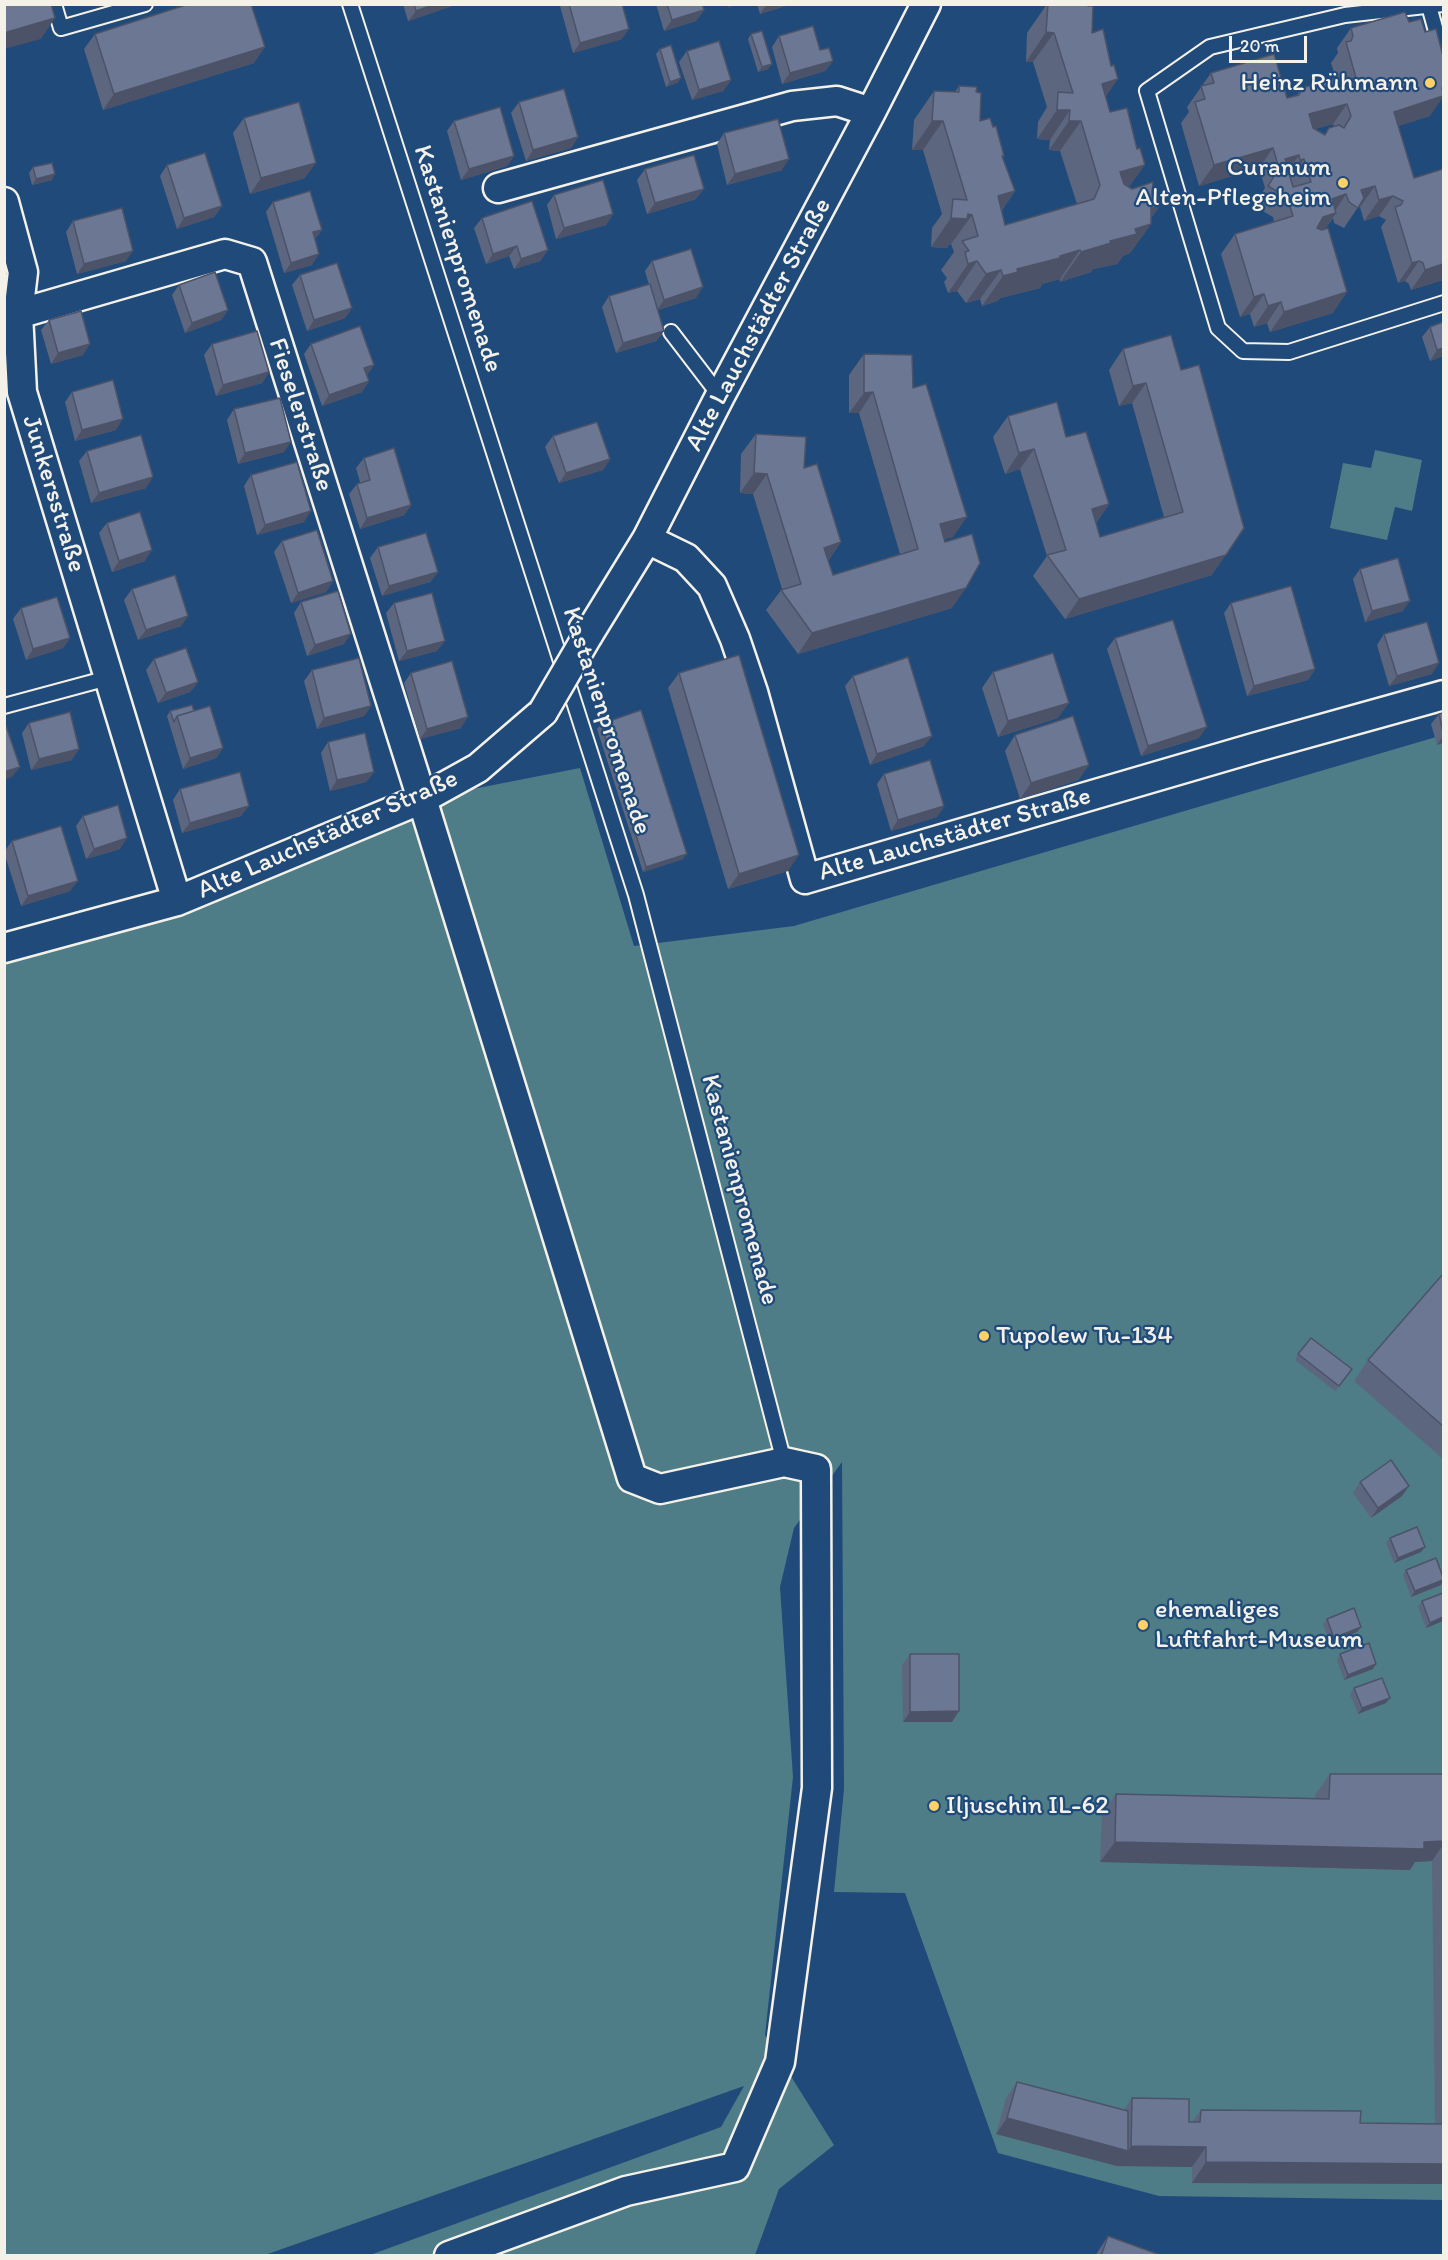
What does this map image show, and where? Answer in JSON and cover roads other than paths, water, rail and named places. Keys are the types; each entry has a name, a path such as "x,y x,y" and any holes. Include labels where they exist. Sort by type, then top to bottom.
{"street":[{"name":"Alte Lauchstädter Straße","path":"4,948 177,901 423,799 478,768 543,712 647,539 926,4"},
{"path":"498,188 792,106 837,101 871,112"},
{"name":"Junkersstraße","path":"4,202 23,272 18,314 22,392 177,901"},
{"name":"Fieselerstraße","path":"18,314 225,254 252,262 423,799"},
{"name":"Alte Lauchstädter Straße","path":"647,539 686,558 712,586 735,639 753,692 805,879 1257,747 1443,696"},
{"path":"423,799 632,1478 660,1489 784,1462 816,1469 817,1788 780,2062 735,2167 626,2191 449,2256"}],"lane":[{"path":"54,4 61,28 145,4"},
{"name":"Kastanienpromenade","path":"350,4 636,895 784,1462"},
{"path":"1443,4 1345,15 1210,46 1147,91 1218,328 1243,351 1289,352 1443,303"},
{"path":"1429,6 1443,60"},
{"path":"670,332 720,396"},
{"path":"4,706 108,678"}],"place":[{"name":"Heinz Rühmann","path":"1430,83"},
{"name":"Curanum Alten-Pflegeheim","path":"1343,183"},
{"name":"Tupolew Tu-134","path":"984,1336"},
{"name":"ehemaliges Luftfahrt-Museum","path":"1143,1625"},
{"name":"Iljuschin IL-62","path":"934,1806"}]}
